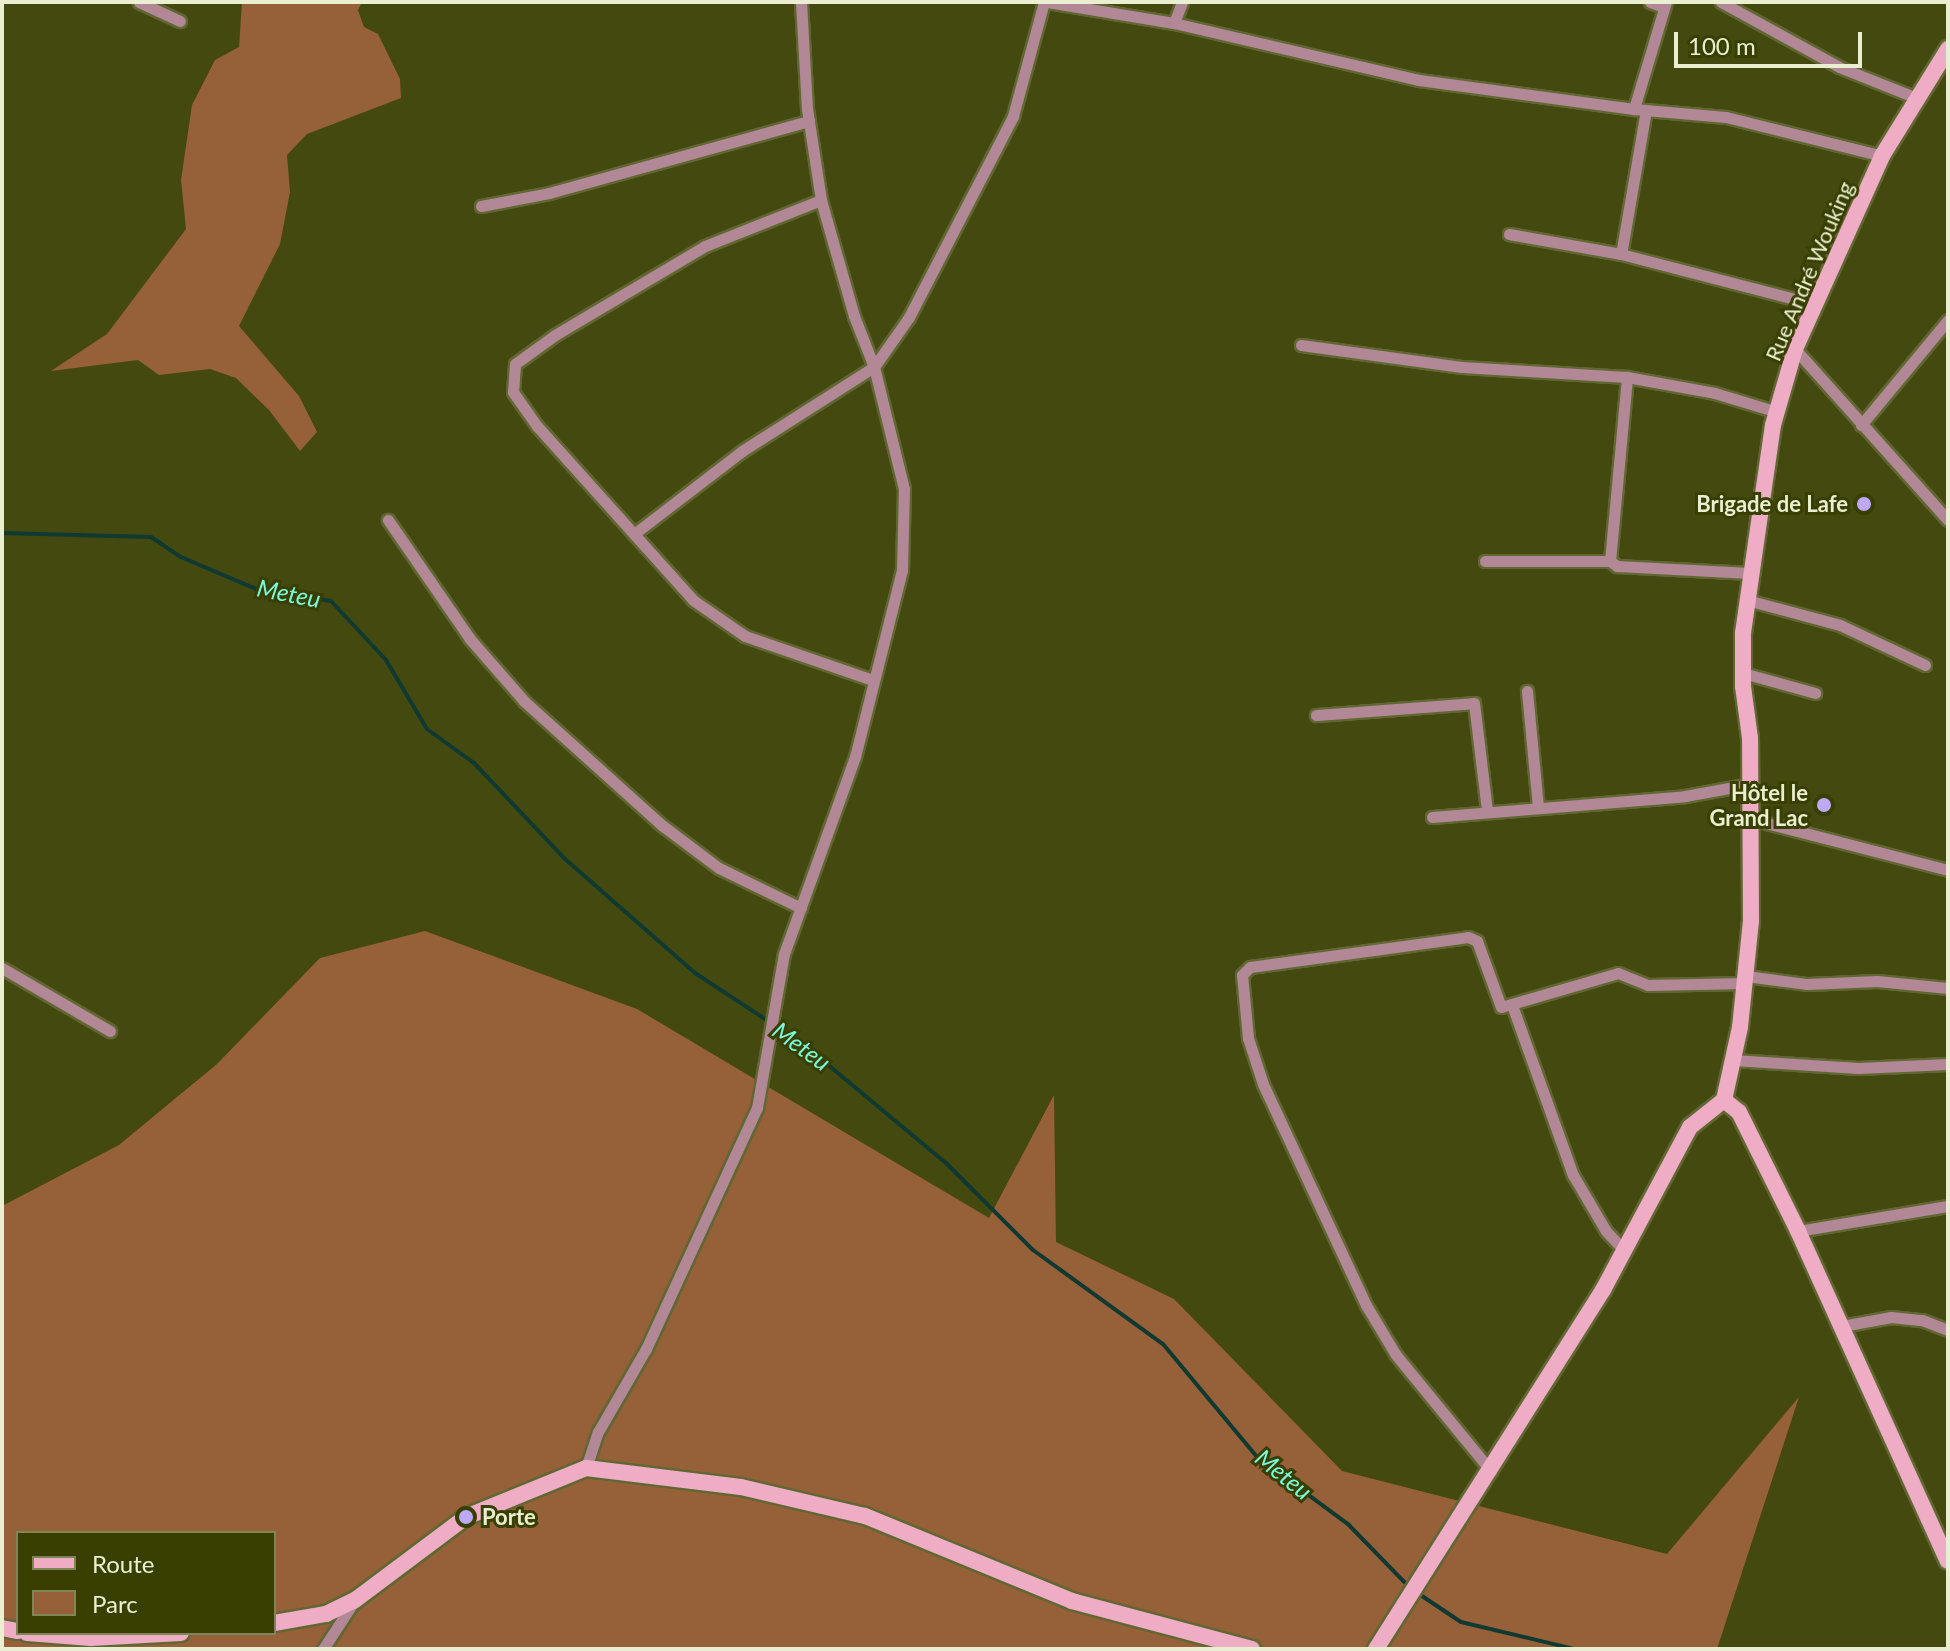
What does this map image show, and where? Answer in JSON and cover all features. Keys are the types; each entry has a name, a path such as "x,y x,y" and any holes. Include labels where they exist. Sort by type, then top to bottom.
{"street":[{"path":"139,2 180,21"},
{"path":"586,1468 598,1432 646,1349 747,1136 766,1073 784,954 855,757 873,680 895,613 904,534 904,489 874,367 821,200 809,121 801,2"},
{"path":"634,534 742,451 874,367 909,317 1013,116 1046,2 1174,23 1419,80 1640,110 1726,117 1882,156"},
{"path":"1174,23 1182,2"},
{"path":"1621,254 1640,110 1665,4 1650,2"},
{"path":"1721,2 1839,67 1917,98"},
{"name":"Rue André Wouking","path":"1724,1100 1746,980 1751,819 1743,673 1747,600 1777,412 1795,349 1882,156 1948,49"},
{"path":"481,206 549,193 809,121"},
{"path":"821,200 705,246 578,320 515,364 513,392 693,600 745,636 873,680"},
{"path":"1509,234 1621,254 1814,304"},
{"path":"1861,425 1948,320"},
{"path":"1301,345 1462,367 1627,377 1715,393 1777,412"},
{"path":"1795,349 1948,520"},
{"path":"1610,561 1627,377"},
{"path":"388,520 470,639 524,701 663,826 719,868 801,908"},
{"path":"1485,561 1610,561 1617,566 1750,573"},
{"path":"1747,600 1840,625 1925,665"},
{"path":"1743,673 1815,693"},
{"path":"1527,691 1538,807"},
{"path":"1316,715 1474,703 1487,811"},
{"path":"1432,817 1674,797 1751,784"},
{"path":"1751,819 1948,870"},
{"path":"1491,1471 1396,1355 1366,1305 1263,1084 1248,1038 1242,975 1250,967 1474,937 1500,1005 1512,1005 1618,973 1648,985 1746,980 1807,984 1877,981 1948,988"},
{"path":"2,968 110,1031"},
{"path":"1512,1005 1573,1175 1606,1231 1624,1250"},
{"path":"1733,1060 1858,1068 1948,1064"},
{"path":"1376,1649 1491,1471 1624,1250 1690,1127 1724,1100 1739,1112 1798,1231 1947,1554"},
{"path":"1798,1231 1948,1206"},
{"path":"1842,1326 1891,1317 1922,1320 1948,1330"},
{"path":"276,1623 326,1614 355,1600 466,1517 586,1468 741,1487 852,1512 1072,1601 1252,1649"},
{"path":"323,1649 355,1600"},
{"path":"53,1635 91,1638 145,1635"}],"green space":[{"path":"242,2 362,2 358,10 364,27 378,34 400,79 401,98 307,134 287,155 290,192 280,244 239,326 299,396 317,432 300,451 269,410 236,378 210,369 159,375 138,360 51,371 107,334 186,229 181,180 192,105 215,60 239,47"},
{"path":"425,931 637,1009 989,1218 1054,1095 1056,1242 1174,1299 1342,1471 1667,1554 1799,1397 1717,1649 2,1649 2,1206 119,1145 217,1064 320,958"}],"waterway":[{"name":"Meteu","path":"2,533 151,537 181,557 256,589 331,601 386,660 427,729 474,763 564,858 695,973 803,1044 946,1163 1033,1250 1163,1344 1257,1457 1348,1524 1409,1587"},
{"name":"Meteu","path":"1416,1592 1461,1622 1574,1649"}],"place":[{"name":"Brigade de Lafe","path":"1864,504"},
{"name":"Hôtel le Grand Lac","path":"1824,805"},
{"name":"Porte","path":"466,1517"}]}
